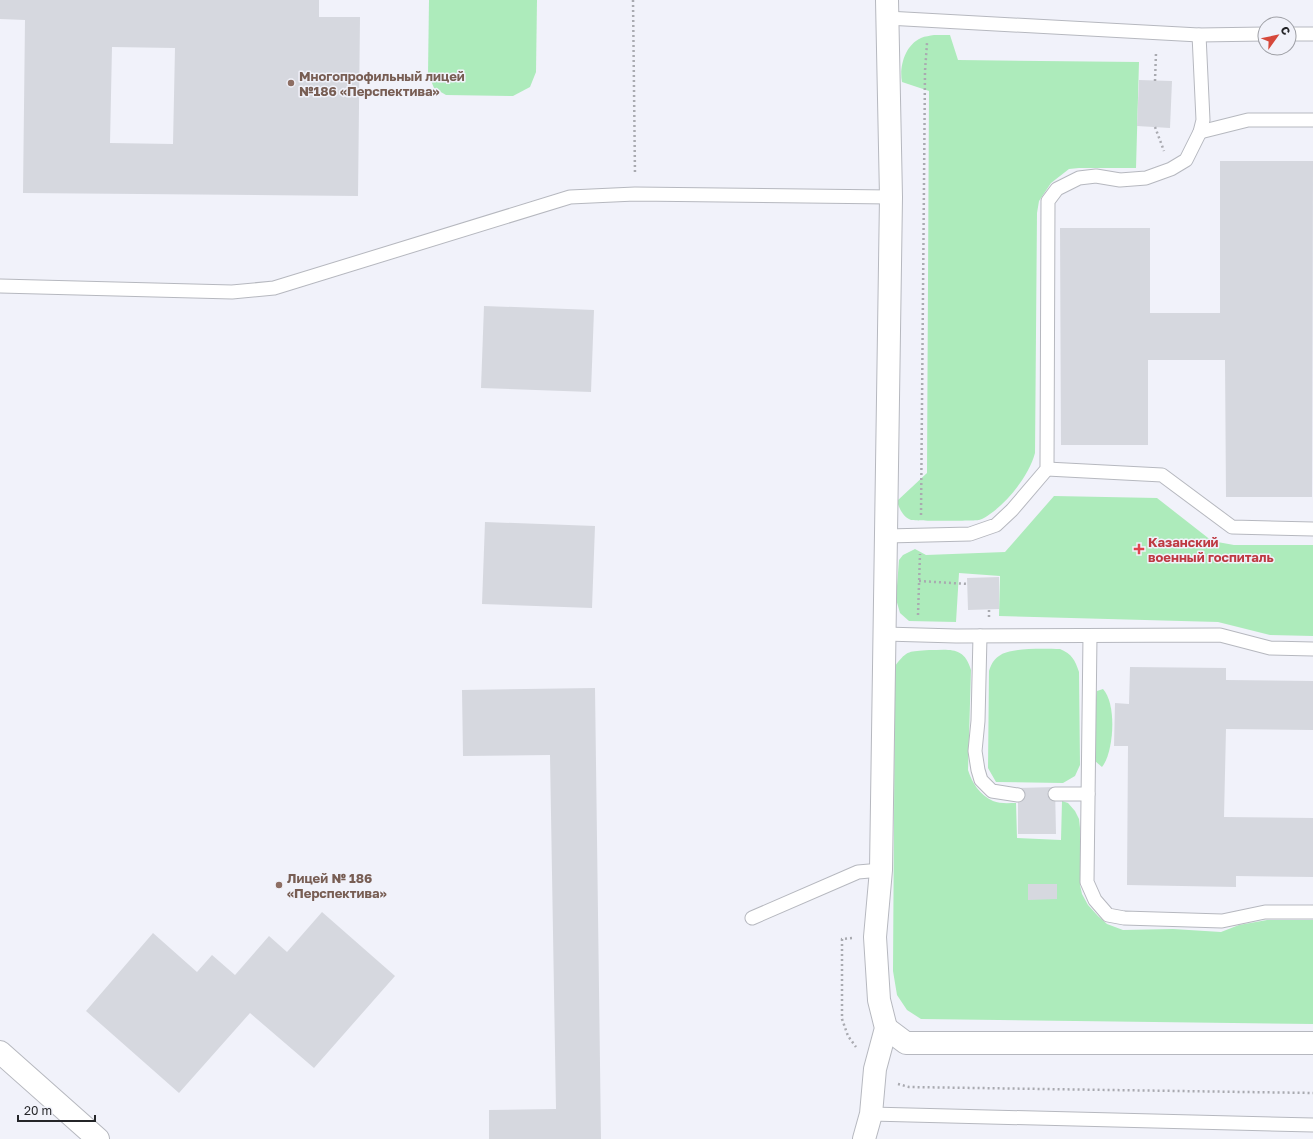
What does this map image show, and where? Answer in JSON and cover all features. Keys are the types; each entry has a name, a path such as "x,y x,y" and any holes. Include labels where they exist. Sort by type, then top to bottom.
{"street":[{"path":"864,1139 871,1114 876,1069 886,1028 879,1000 875,937 881,870 887,536 891,197 887,9"},
{"path":"886,1028 906,1043 1313,1044"},
{"path":"0,1052 98,1139"}],"lane":[{"path":"887,9 1199,35 1257,34"},
{"path":"1297,34 1313,34"},
{"path":"887,536 970,534 996,525 1012,510 1047,469 1048,201 1057,189 1079,178 1096,176 1120,180 1146,178 1170,169 1186,160 1200,132 1203,120 1199,35"},
{"path":"1200,132 1248,120 1313,120"},
{"path":"0,286 232,292 274,288 570,197 635,194 891,197"},
{"path":"1047,469 1162,475 1232,527 1313,529"},
{"path":"885,634 917,636 1220,635 1270,648 1313,649"},
{"path":"980,636 978,721 975,751 978,770 982,780 992,791 1018,795"},
{"path":"1090,636 1087,882 1095,900 1108,915 1124,918 1222,921 1265,912 1313,912"},
{"path":"1055,794 1088,794"},
{"path":"752,918 858,872 881,870"},
{"path":"871,1114 1313,1125"}],"path":[{"path":"633,0 635,194"},
{"path":"1155,81 1156,32"},
{"path":"1155,127 1170,169"},
{"path":"919,581 968,584"},
{"path":"842,939 842,1019 848,1036 858,1050 876,1069 894,1082 909,1087 1313,1093"}],"green space":[{"path":"429,0 537,0 536,72 530,87 513,96 446,95 434,88 428,73"},
{"path":"950,35 958,60 1139,62 1136,168 1069,169 1051,183 1039,201 1037,213 1035,453 1023,479 1011,495 997,509 982,519 967,521 911,520 904,515 897,501 927,473 929,91 902,82 901,70 904,57 915,41 926,36"},
{"path":"1054,496 1157,498 1212,541 1234,545 1313,545 1313,636 1270,635 1218,622 999,616 1000,576 959,573 956,622 909,621 900,613 896,599 899,560 903,555 915,549 926,555 1005,552"},
{"path":"1028,649 1060,649 1072,658 1079,672 1080,765 1075,776 1063,783 996,782 988,768 989,671 991,665 999,656 1011,651"},
{"path":"950,650 960,653 968,662 971,670 968,770 974,784 980,792 993,801 1002,803 1016,803 1017,838 1061,840 1062,801 1068,803 1075,811 1079,819 1080,885 1082,894 1088,905 1107,924 1123,930 1173,929 1221,932 1239,925 1267,920 1313,920 1313,1024 921,1019 907,1010 897,995 893,971 895,666 909,652"},
{"path":"1103,689 1110,705 1112,728 1109,751 1102,767 1095,761 1096,699 1097,691"}],"building":[{"path":"0,0 319,0 319,17 360,17 358,196 23,193 25,20 0,19","holes":["112,47 175,48 173,144 110,143"]},
{"path":"1139,80 1172,81 1170,128 1137,126"},
{"path":"1220,161 1313,161 1312,497 1226,497 1225,360 1148,360 1148,445 1061,445 1060,228 1150,228 1150,313 1220,313"},
{"path":"484,306 594,310 591,392 481,388"},
{"path":"485,522 595,526 592,608 482,604"},
{"path":"999,577 999,609 968,610 967,578"},
{"path":"1130,667 1226,668 1226,680 1313,681 1313,730 1226,729 1224,817 1313,818 1313,877 1236,876 1236,887 1127,885 1128,746 1114,746 1115,703 1129,704"},
{"path":"595,688 601,1139 489,1139 489,1110 556,1109 550,755 463,756 462,690"},
{"path":"1055,787 1056,834 1018,834 1018,788"},
{"path":"1028,884 1057,884 1057,899 1028,900"},
{"path":"322,912 395,976 314,1068 250,1013 179,1093 86,1011 153,933 197,972 212,955 235,975 269,936 287,952"}],"place":[{"name":"Многопрофильный лицей №186 «Перспектива»","path":"291,83"},
{"name":"Казанский военный госпиталь","path":"1139,549"},
{"name":"Лицей № 186 «Перспектива»","path":"279,885"}]}
